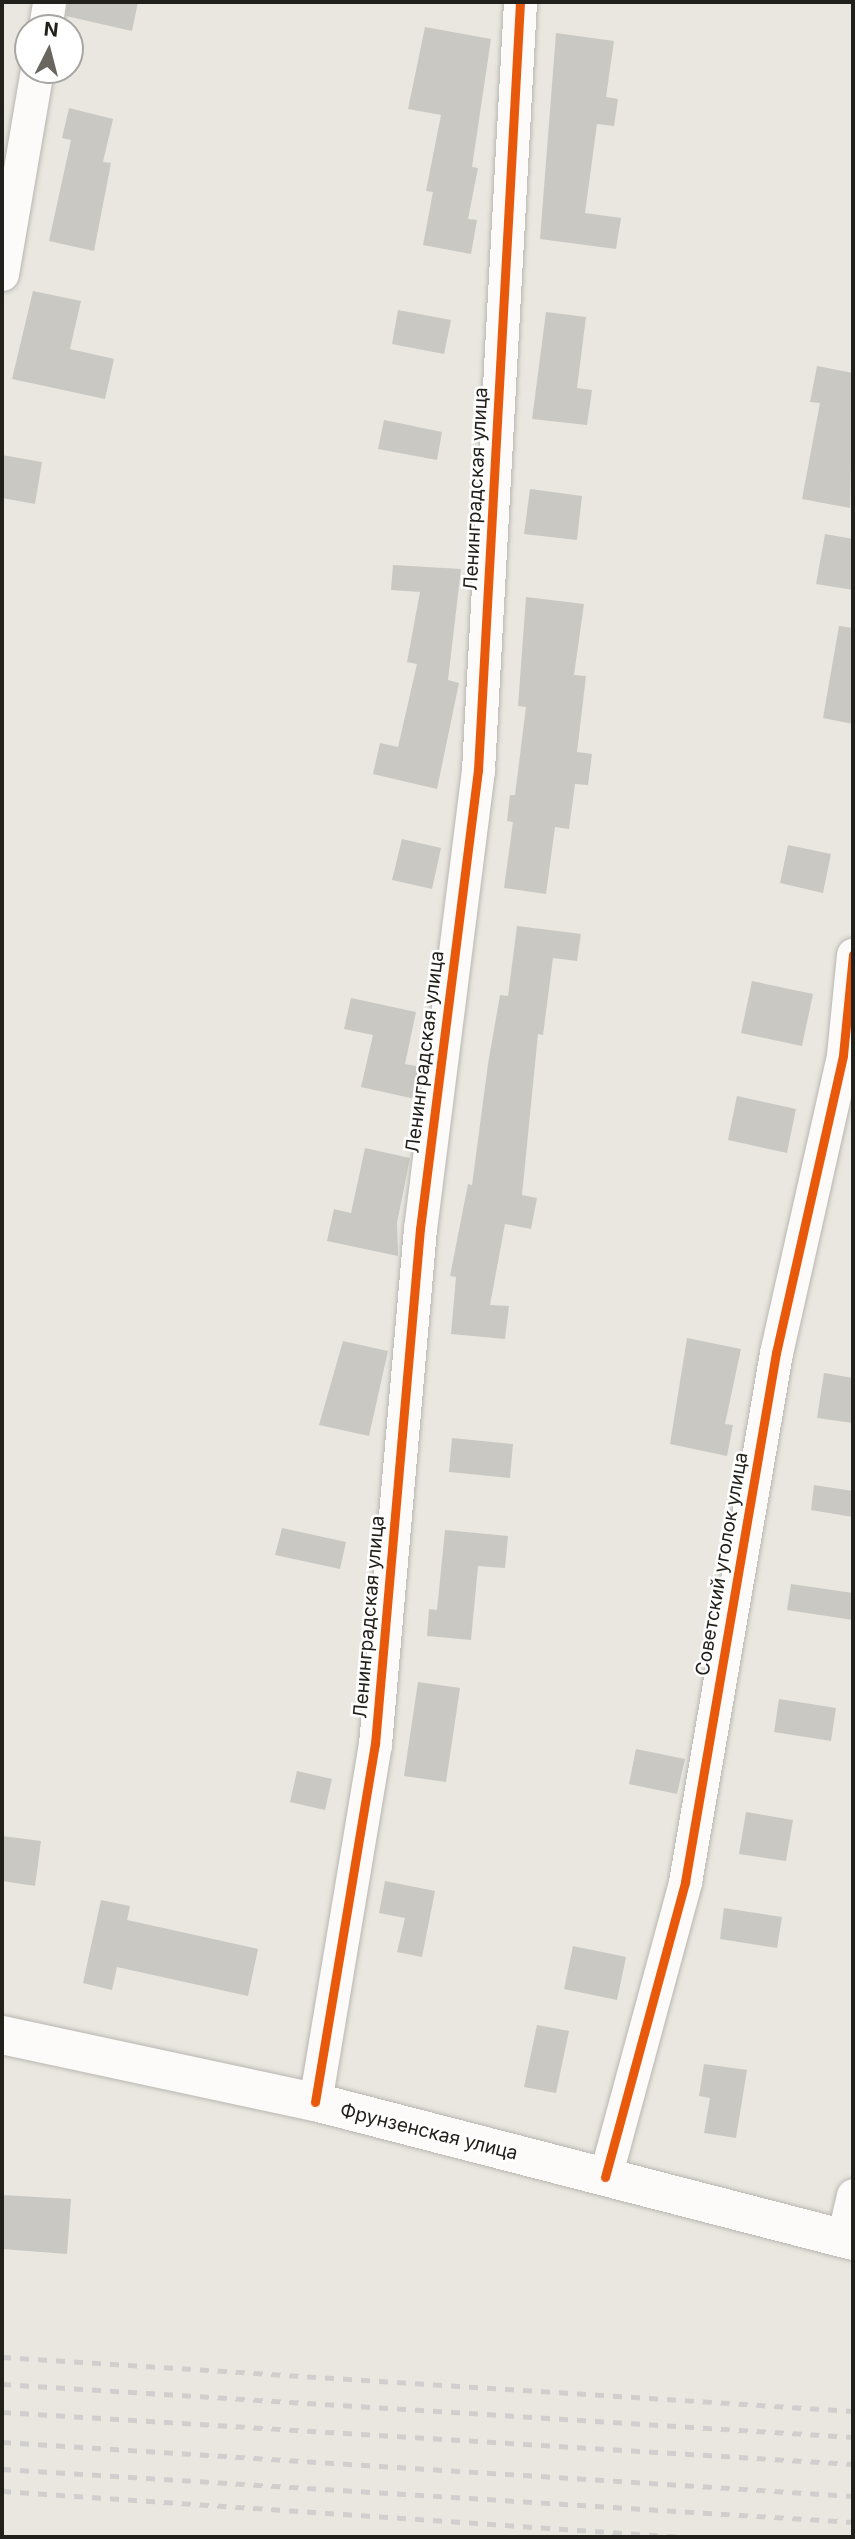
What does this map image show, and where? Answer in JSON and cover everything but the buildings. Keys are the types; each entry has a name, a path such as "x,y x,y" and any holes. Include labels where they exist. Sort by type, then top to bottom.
{"street":[{"name":"Ленинградская улица","path":"315,2102 375,1744 420,1228 478,769 520,2"},
{"path":"2,274 35,84"},
{"name":"Советский уголок улица","path":"605,2177 685,1882 776,1353 843,1055 853,954"},
{"name":"Фрунзенская улица","path":"2,2035 315,2102 848,2239"},
{"path":"848,2239 853,2195"}],"railway":[{"path":"2,2357 853,2411"},
{"path":"2,2384 853,2437"},
{"path":"2,2412 853,2464"},
{"path":"2,2442 853,2496"},
{"path":"2,2469 853,2522"},
{"path":"2,2491 682,2537"}],"cycle path":[{"path":"315,2102 375,1744 420,1229 478,770 520,2"},
{"path":"605,2177 685,1882 776,1353 843,1055 853,954"}]}
